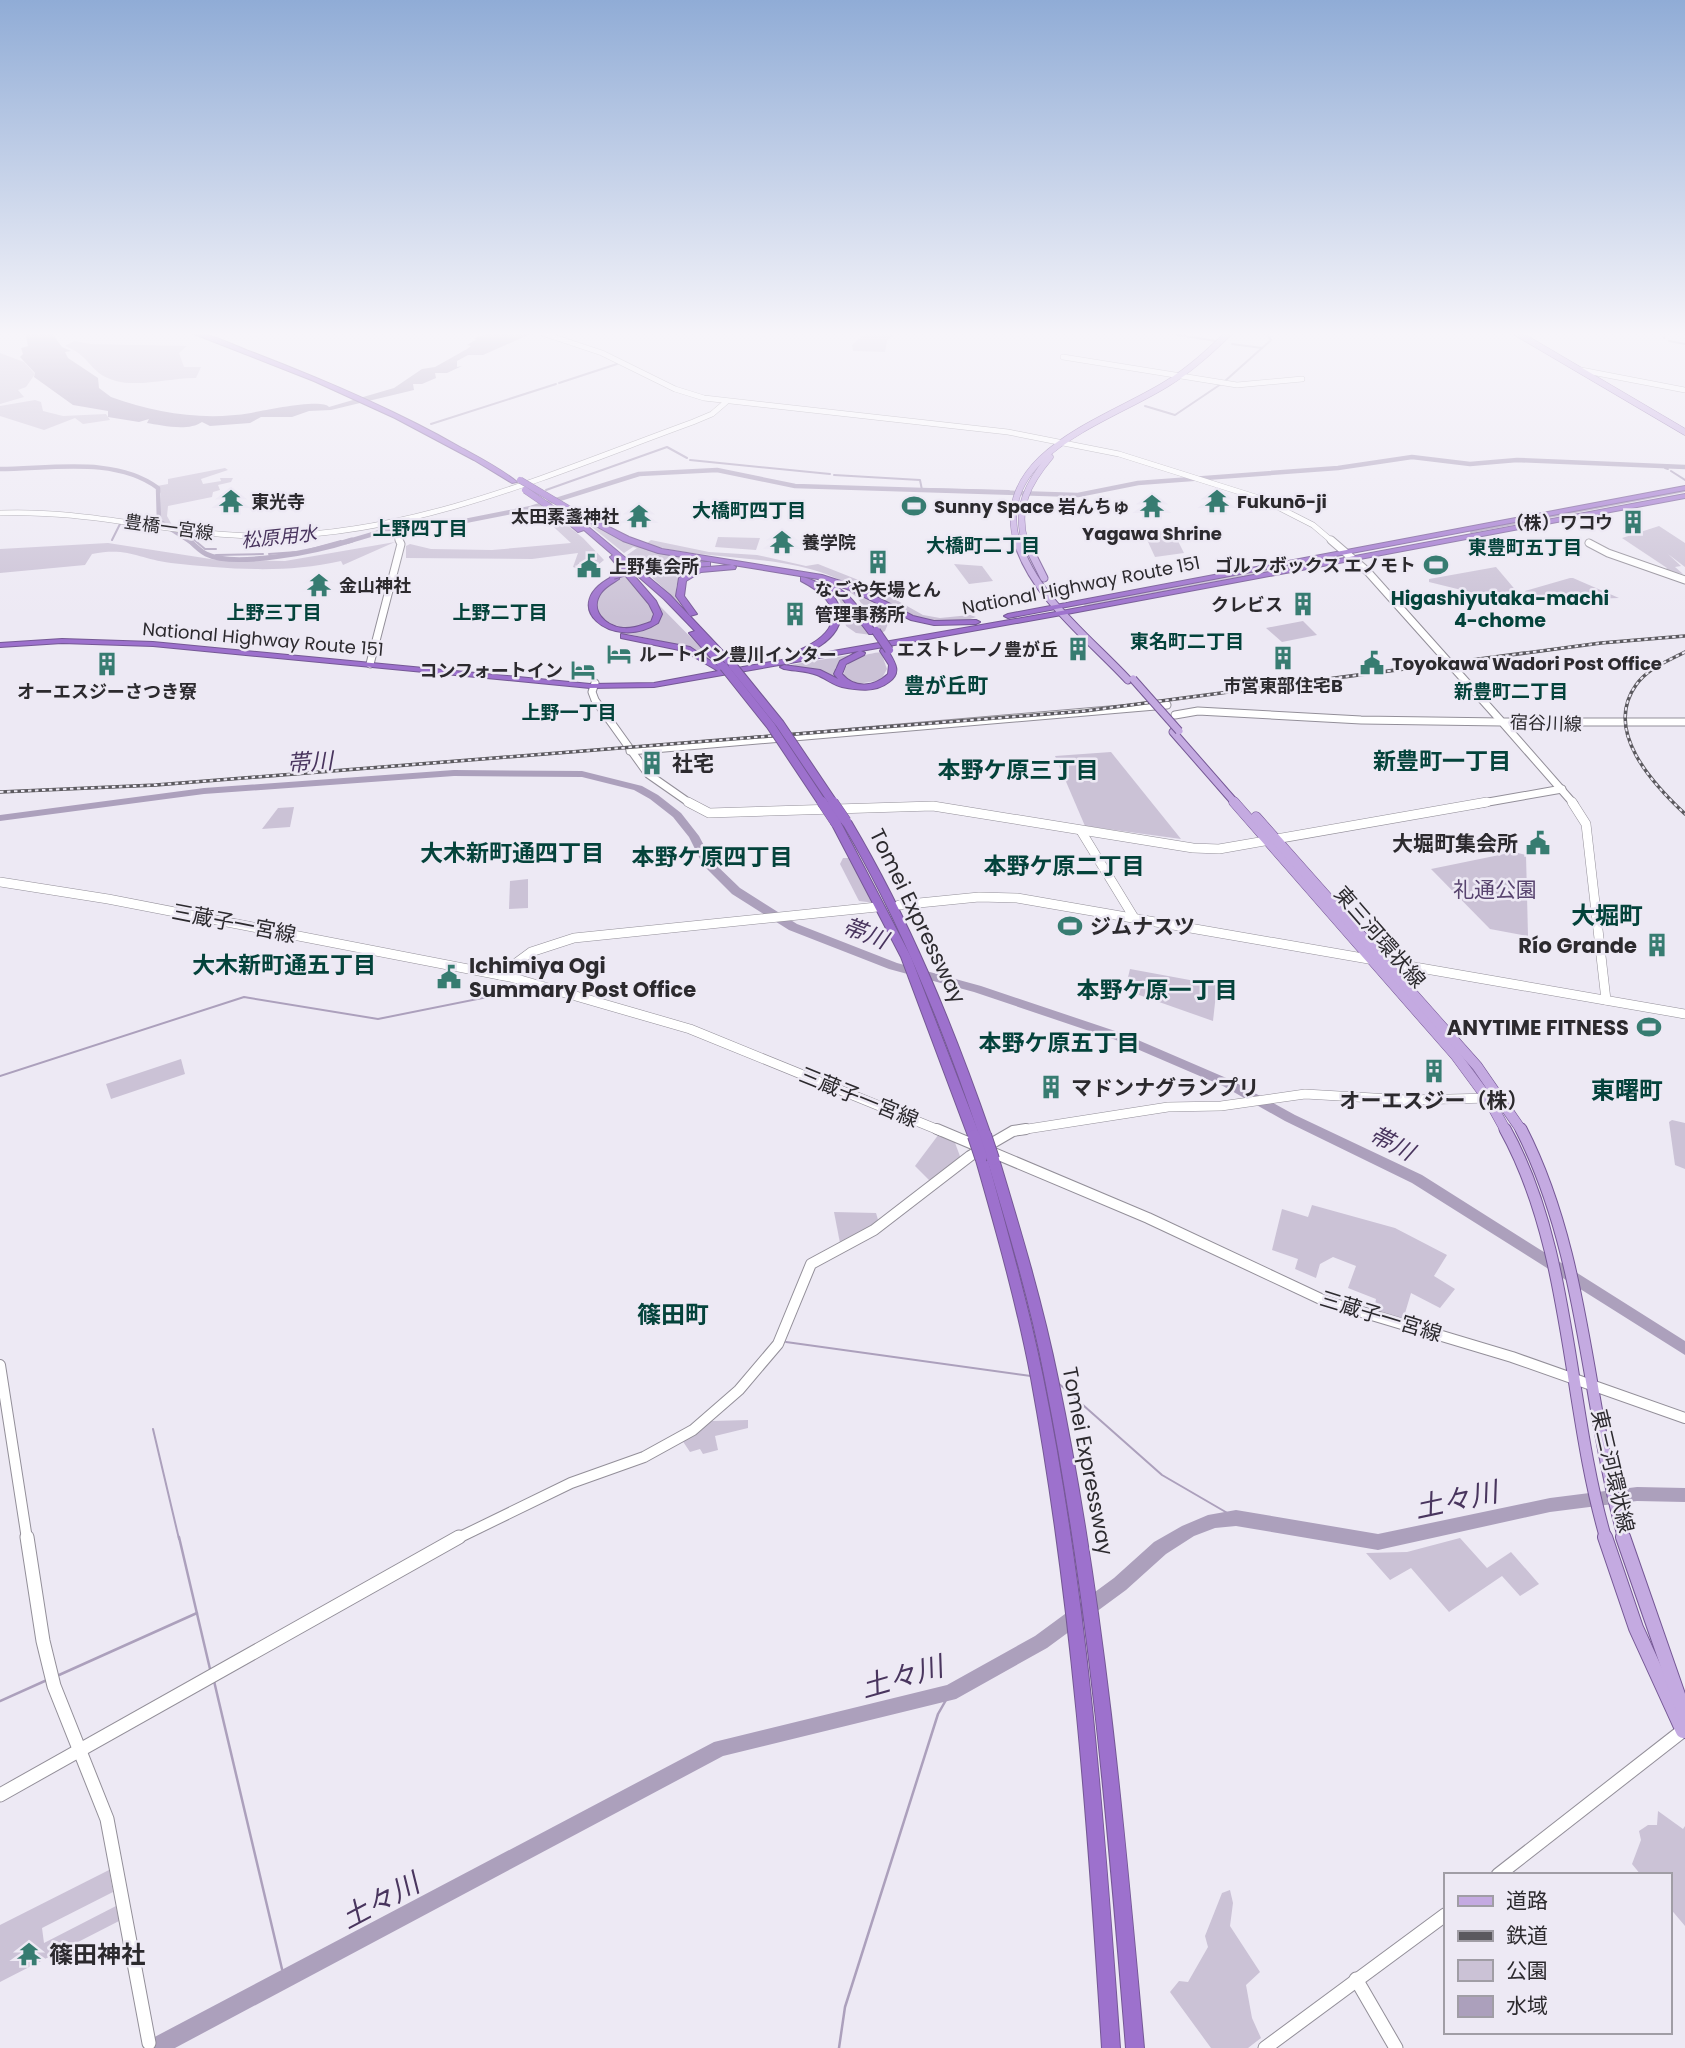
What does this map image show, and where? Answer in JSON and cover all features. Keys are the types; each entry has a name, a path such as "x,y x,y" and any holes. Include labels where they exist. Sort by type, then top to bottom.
{"highway":[{"name":"Tomei Expressway","path":"422,428 451,441"},
{"name":"Tomei Expressway","path":"425,428 564,511 648,578 716,647 725,668 841,822 906,957 922,981"},
{"path":"517,481 564,511 644,546 845,585 918,620 976,622"},
{"name":"National Highway Route 151","path":"0,645 128,643 594,685 667,683 961,631 1259,567 1685,488"},
{"name":"National Highway Route 151","path":"594,685 677,679 976,622 1353,559 1685,496"},
{"name":"Tomei Expressway","path":"564,511 673,612 794,744 918,960 922,981 986,1155 1027,1279 1051,1461 1077,1626 1100,1863 1111,2048"},
{"path":"1344,551 1437,543"},
{"path":"614,557 653,603 658,614 654,623 638,630 621,630 607,626 596,618 591,607 594,595 614,576"},
{"path":"1259,567 1343,557 1353,559"},
{"path":"725,668 687,649 617,634 596,624 587,613 586,600 594,587 614,576 647,566 732,564"},
{"path":"716,647 683,601 680,587 685,576 695,571 732,564"},
{"path":"751,669 797,667 817,672 851,688 877,689 888,685 897,676 898,666 844,595 803,576"},
{"path":"782,659 817,647 829,638 834,629 836,615 833,600 825,590 803,576"},
{"path":"887,650 893,670 883,683 860,687 846,683 839,676 843,663 856,655 961,631"},
{"name":"Tomei Expressway","path":"1041,1370 1066,1460 1089,1596 1119,1862 1135,2048"}],"main road":[{"name":"豊橋一宮線","path":"0,513 68,512 238,536 314,535 392,527 678,428"},
{"path":"974,428 1065,442"},
{"name":"東三河環状線","path":"1094,428 1065,442 1020,493 1012,524 1021,555 1456,1056 1488,1098 1509,1132 1530,1175 1550,1248 1591,1487 1636,1622 1684,1730"},
{"name":"宿谷川線","path":"1065,442 1199,479 1291,511 1353,559 1502,722 1685,722"},
{"path":"370,664 398,557 400,540 392,527"},
{"path":"1588,543 1608,553 1685,580"},
{"path":"630,751 1167,705"},
{"path":"1175,715 1198,711 1351,719 1502,722 1562,789 1587,827 1606,1000"},
{"path":"1081,831 1133,916"},
{"name":"東三河環状線","path":"1272,841 1458,1045 1500,1098 1531,1149 1549,1190 1567,1259 1610,1488 1641,1597 1685,1715"},
{"name":"三蔵子一宮線","path":"0,882 108,899 500,975 707,1035 986,1155 1148,1218 1325,1301 1512,1357 1685,1418"},
{"path":"899,905 997,897 1133,916 1685,1014"},
{"path":"500,975 531,952 568,940 793,916"},
{"path":"0,1795 486,1522 571,1483 644,1457 693,1430 739,1390 778,1344 811,1264 874,1230 986,1155 1007,1133 1045,1124 1168,1107 1221,1106 1306,1094 1408,1100 1500,1098"},
{"path":"0,1365 43,1641 54,1686 107,1819 149,2043"},
{"path":"1500,1873 1684,1730"},
{"path":"1265,2048 1444,1916"},
{"path":"1356,1979 1396,2048"}],"street":[{"path":"594,685 595,700 630,751 654,780 709,813 933,806 1206,849 1272,841 1562,789"},
{"path":"793,916 877,907"}],"green space":[{"path":"225,468 228,470 201,479 203,484 221,481 220,478 233,478 231,482 218,485 220,490 213,492 212,497 168,506 167,516 172,525 160,521 161,494 157,486 168,484 168,479"},
{"path":"551,512 583,538 604,560 598,565 578,564 576,568 573,567 578,553 532,559 406,558 406,546 410,544 431,549 492,550 571,543 544,518"},
{"path":"582,519 627,541 708,561 640,567 627,555 637,548 633,547 624,553"},
{"path":"1659,526 1685,543 1685,567 1668,554 1681,566 1675,567 1683,574 1664,571 1667,568 1622,538"},
{"path":"1143,531 1173,531 1184,553 1155,557"},
{"path":"718,537 760,538 756,550 715,547"},
{"path":"651,540 709,552 757,555 806,566 818,564 866,583 923,615 940,618 970,615 976,617 954,622 933,621 891,607 851,585 810,569 646,544"},
{"path":"395,542 343,565 341,561 298,568 235,568 171,563 133,554 105,552 92,554 85,565 0,573 0,549 108,543 217,560 285,561"},
{"path":"1342,558 1085,606 1082,603 1275,566"},
{"path":"954,564 982,566 993,581 969,584"},
{"path":"713,567 688,575 678,583 678,597 684,607 645,571"},
{"path":"1496,567 1523,599 1498,599 1429,582 1429,579"},
{"path":"626,576 645,596 655,613 651,621 637,629 619,627 596,614 596,596 612,581"},
{"path":"1570,578 1619,598 1533,601 1525,591"},
{"path":"842,587 885,609 890,619 885,631 881,633 857,597"},
{"path":"829,588 850,602 872,635 856,633 846,626 840,601"},
{"path":"655,601 716,663 680,645 609,630 631,632 655,625 661,614"},
{"path":"1303,621 1317,635 1282,642 1266,628"},
{"path":"881,652 887,669 881,680 858,684 844,676 847,665 852,661"},
{"path":"849,655 835,668 837,680 813,669 790,665"},
{"path":"1111,752 1181,839 1085,826 1055,756"},
{"path":"294,807 290,827 262,829 278,808"},
{"name":"礼通公園","path":"1514,852 1526,855 1528,936 1490,929 1431,869"},
{"path":"843,858 852,858 875,903 859,901 840,864"},
{"path":"528,879 528,908 509,909 510,881"},
{"path":"1130,969 1217,985 1213,1021 1125,990"},
{"path":"181,1059 185,1074 111,1099 106,1084"},
{"path":"1672,1120 1685,1123 1685,1169 1675,1165 1669,1122"},
{"path":"939,1134 954,1140 961,1159 932,1183 915,1166"},
{"path":"1312,1205 1395,1228 1447,1255 1434,1276 1455,1289 1440,1308 1411,1293 1403,1320 1374,1312 1376,1299 1348,1288 1356,1266 1333,1257 1320,1264 1316,1278 1295,1269 1298,1259 1272,1250 1282,1209 1308,1217"},
{"path":"834,1212 876,1213 879,1223 840,1243"},
{"path":"748,1420 748,1428 715,1436 718,1450 703,1454 700,1449 690,1452 682,1440 712,1421"},
{"path":"1460,1538 1487,1568 1511,1552 1539,1584 1520,1596 1502,1576 1449,1612 1411,1568 1390,1580 1366,1553 1407,1552"},
{"path":"1658,1811 1683,1829 1685,1826 1685,1926 1671,1909 1671,1873 1639,1873 1632,1864 1641,1840 1639,1831 1648,1825 1657,1825"},
{"name":"篠田神社","path":"109,1870 113,1892 42,1928 44,1943 116,1906 119,1921 0,1982 0,1925"},
{"path":"1230,1890 1233,1903 1230,1926 1260,1972 1246,1985 1252,2018 1261,2038 1248,2048 1211,2048 1170,1992 1179,1981 1188,1982 1208,1947 1205,1936 1222,1893"}],"waterway":[{"path":"546,490 667,447 687,458"},
{"name":"松原用水","path":"346,542 407,524 465,521 531,508 639,474 717,470 795,486 1078,495 1138,483 1338,468 1412,457 1470,464 1517,460 1685,467"},
{"path":"690,460 830,474"},
{"name":"松原用水","path":"0,469 82,466 141,478 158,488 159,521 191,542"},
{"path":"1671,471 1685,480"},
{"path":"834,475 920,480 922,490"},
{"name":"松原用水","path":"929,489 1009,491"},
{"path":"1471,532 1685,491"},
{"path":"112,540 121,522"},
{"name":"松原用水","path":"186,533 205,549 216,549"},
{"name":"松原用水","path":"191,542 206,554 237,560 300,553 352,540"},
{"name":"松原用水","path":"301,552 341,541"},
{"name":"松原用水","path":"269,554 297,552"},
{"name":"松原用水","path":"216,555 263,554"},
{"name":"帯川","path":"0,818 204,791 454,773 582,774 638,788 677,815 694,836 707,863 736,891 793,927 893,966 977,989 1120,1037 1227,1083 1290,1118 1417,1179 1685,1349"},
{"path":"0,1076 244,997 378,1019 532,988"},
{"path":"786,1342 1031,1376"},
{"path":"1057,1382 1162,1475 1236,1518"},
{"path":"153,1429 179,1539"},
{"name":"土々川","path":"154,2048 720,1748 950,1693 1041,1642 1120,1584 1160,1548 1188,1531 1214,1520 1236,1518 1378,1542 1550,1505 1637,1494 1685,1495"},
{"path":"179,1537 197,1613"},
{"path":"59,1675 197,1613"},
{"path":"197,1613 210,1669"},
{"path":"0,1701 47,1680"},
{"path":"214,1681 282,1969"},
{"path":"839,2048 845,2007 938,1714 950,1693"}],"railway":[{"path":"0,792 156,785 1085,711 1601,643 1685,636"},
{"path":"1685,652 1641,679 1627,703 1625,720 1636,756 1659,788 1685,814"}],"place":[{"name":"東光寺","path":"231,501"},
{"name":"Fukunō-ji","path":"1217,501"},
{"name":"Sunny Space 岩んちゅ","path":"914,506"},
{"name":"Yagawa Shrine","path":"1152,506"},
{"name":"太田素盞神社","path":"639,516"},
{"name":"（株）ワコウ","path":"1633,522"},
{"name":"養学院","path":"782,542"},
{"name":"なごや矢場とん","path":"878,562"},
{"name":"ゴルフボックス エノモト","path":"1436,565"},
{"name":"上野集会所","path":"589,566"},
{"name":"金山神社","path":"319,585"},
{"name":"クレビス","path":"1303,604"},
{"name":"管理事務所","path":"795,614"},
{"name":"エストレーノ豊が丘","path":"1078,649"},
{"name":"ルートイン豊川インター","path":"619,654"},
{"name":"市営東部住宅B","path":"1283,658"},
{"name":"Toyokawa Wadori Post Office","path":"1372,663"},
{"name":"オーエスジーさつき寮","path":"107,664"},
{"name":"コンフォートイン","path":"583,670"},
{"name":"社宅","path":"652,763"},
{"name":"大堀町集会所","path":"1538,843"},
{"name":"ジムナスツ","path":"1070,926"},
{"name":"Río Grande","path":"1657,945"},
{"name":"Ichimiya Ogi Summary Post Office","path":"449,977"},
{"name":"ANYTIME FITNESS","path":"1649,1027"},
{"name":"オーエスジー（株）","path":"1434,1071"},
{"name":"マドンナグランプリ","path":"1051,1087"},
{"name":"篠田神社","path":"29,1954"}],"district":[{"name":"大橋町四丁目","path":"749,510"},
{"name":"上野四丁目","path":"420,528"},
{"name":"大橋町二丁目","path":"983,545"},
{"name":"東豊町五丁目","path":"1525,547"},
{"name":"Higashiyutaka-machi 4-chome","path":"1500,609"},
{"name":"上野三丁目","path":"274,612"},
{"name":"上野二丁目","path":"500,612"},
{"name":"東名町二丁目","path":"1187,641"},
{"name":"豊が丘町","path":"946,685"},
{"name":"新豊町二丁目","path":"1511,691"},
{"name":"上野一丁目","path":"569,712"},
{"name":"新豊町一丁目","path":"1442,761"},
{"name":"本野ケ原三丁目","path":"1018,770"},
{"name":"大木新町通四丁目","path":"512,853"},
{"name":"本野ケ原四丁目","path":"712,857"},
{"name":"本野ケ原二丁目","path":"1064,866"},
{"name":"大堀町","path":"1607,915"},
{"name":"大木新町通五丁目","path":"284,965"},
{"name":"本野ケ原一丁目","path":"1157,990"},
{"name":"本野ケ原五丁目","path":"1059,1043"},
{"name":"東曙町","path":"1627,1090"},
{"name":"篠田町","path":"673,1314"}]}
